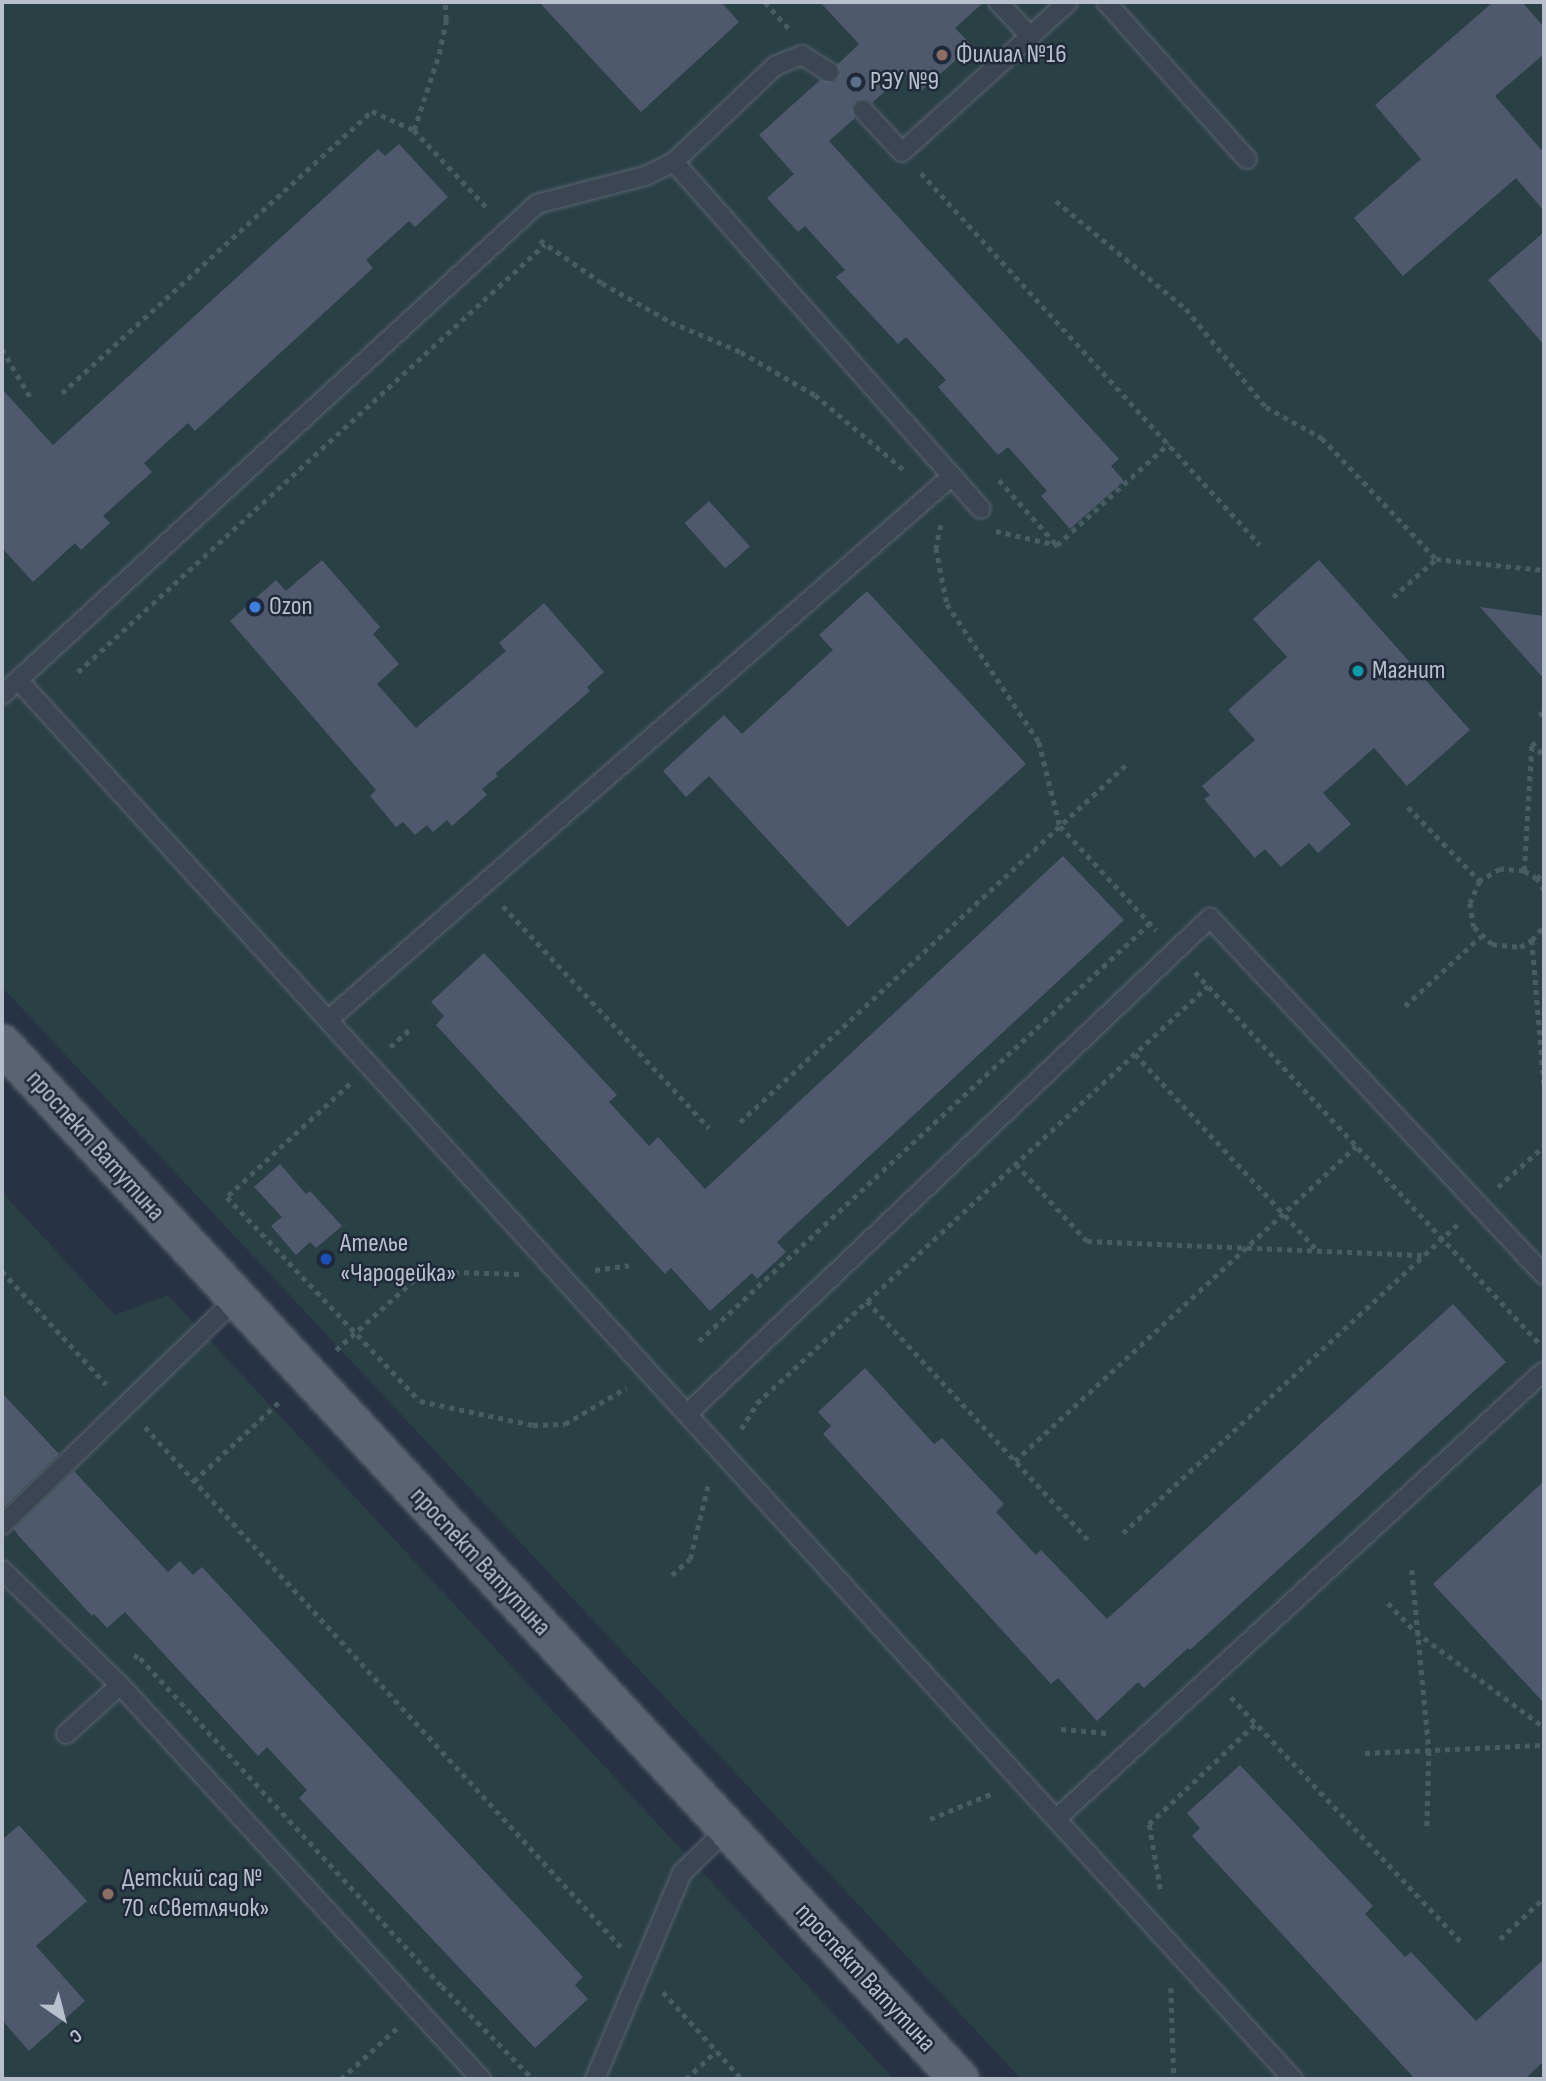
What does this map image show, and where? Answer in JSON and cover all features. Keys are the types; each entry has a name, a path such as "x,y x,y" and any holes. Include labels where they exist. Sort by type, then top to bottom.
{"main road":[{"name":"проспект Ватутина","path":"2,1044 235,1300 959,2079"}],"lane":[{"path":"998,2 1030,36"},
{"path":"863,110 902,152 1068,2"},
{"path":"1106,2 1247,159"},
{"path":"2,695 537,204 645,176 674,162 775,66 802,55 828,72"},
{"path":"674,162 981,509"},
{"path":"328,1020 952,476"},
{"path":"18,680 1293,2079"},
{"path":"687,1414 1210,918 1544,1275"},
{"path":"2,1525 235,1300"},
{"path":"1056,1819 1544,1371"},
{"path":"2,1570 120,1685 481,2079"},
{"path":"66,1734 120,1685"},
{"path":"596,2079 640,1968 682,1873 727,1829"}],"path":[{"path":"414,130 439,54 446,20 444,2"},
{"path":"62,393 372,111 414,130 490,210"},
{"path":"922,173 1260,545"},
{"path":"1056,201 1186,309 1266,407 1322,438 1436,559 1544,570"},
{"path":"516,223 602,283 659,315 741,352 815,395 945,505 936,548 947,604 1039,742 1060,826 1544,1349"},
{"path":"78,672 545,244"},
{"path":"2,349 32,400"},
{"path":"994,531 1057,545 1169,443"},
{"path":"1394,597 1436,559"},
{"path":"1524,871 1532,743 1544,756"},
{"path":"740,1122 1128,763"},
{"path":"1408,807 1480,881"},
{"path":"1544,890 1537,879 1524,871 1500,869 1480,881 1473,891 1470,915 1481,936 1492,944 1506,948 1520,947 1532,940 1544,926"},
{"path":"1537,879 1544,871"},
{"path":"496,899 709,1128"},
{"path":"699,1341 1150,923"},
{"path":"1405,1006 1481,936"},
{"path":"1532,940 1544,1083"},
{"path":"1536,981 1544,982"},
{"path":"757,1403 1208,986"},
{"path":"410,1029 227,1197 420,1401 533,1425 565,1424 635,1382 653,1377"},
{"path":"1135,1054 1317,1250"},
{"path":"1015,1461 1356,1146"},
{"path":"1016,1164 1087,1241 1422,1255"},
{"path":"1123,1533 1442,1238"},
{"path":"194,1481 424,1271 560,1275 629,1265"},
{"path":"2,1271 742,2079"},
{"path":"867,1301 1091,1543"},
{"path":"1412,1570 1429,1751 1427,1830"},
{"path":"1388,1602 1416,1632 1544,1727"},
{"path":"1174,2079 1170,1944 1149,1824 1256,1723 1463,1944"},
{"path":"1060,1729 1116,1734"},
{"path":"1365,1753 1544,1745"},
{"path":"1500,1939 1544,1898"},
{"path":"341,2079 416,2010"},
{"path":"687,2079 716,2051"}],"green space":[{"path":"2,2 1544,2 1544,2079 1021,2079 2,987"},
{"path":"2,1192 115,1315 168,1295 894,2079 2,2079"}],"building":[{"path":"539,2 721,2 739,22 641,112"},
{"path":"820,2 984,2 955,28 972,46 921,91 905,73 872,103 866,99 856,101 852,107 855,118 829,141 1119,459 1111,466 1124,481 1070,529 1041,496 1047,491 1008,447 998,455 938,387 946,380 906,337 898,344 836,277 845,270 805,226 798,232 767,198 794,174 759,135 820,80 835,82 840,73 837,65 859,44"},
{"path":"1493,2 1522,2 1544,27 1544,54 1495,96 1544,153 1544,211 1516,178 1403,276 1354,218 1421,159 1375,105"},
{"path":"399,144 448,197 415,227 409,221 366,260 373,268 195,431 188,423 144,463 152,472 103,516 110,523 81,550 75,543 33,582 2,548 2,389 53,445 378,149 385,156"},
{"path":"1544,232 1544,345 1488,280"},
{"path":"709,501 750,546 725,568 684,523"},
{"path":"322,560 380,627 373,634 399,664 377,684 416,728 506,651 499,643 544,603 604,672 587,687 590,691 495,774 498,776 482,789 487,795 452,826 447,820 433,832 427,825 415,835 403,822 396,827 370,796 376,790 230,621 276,580 286,591"},
{"path":"1319,560 1470,730 1407,786 1374,748 1323,793 1351,824 1318,853 1309,843 1281,867 1265,849 1255,858 1204,799 1210,795 1202,786 1255,740 1228,710 1287,657 1253,619"},
{"path":"867,591 1026,764 848,927 709,776 686,797 663,771 724,715 742,734 833,650 819,635"},
{"path":"1480,607 1544,616 1544,679"},
{"path":"1063,856 1124,920 777,1242 786,1252 757,1279 752,1273 710,1311 671,1268 665,1274 436,1025 444,1016 431,1002 484,953 617,1095 609,1102 649,1146 658,1137 705,1189"},
{"path":"280,1164 306,1194 310,1191 342,1226 316,1248 310,1242 296,1255 271,1226 282,1217 254,1187"},
{"path":"1453,1304 1506,1362 1190,1650 1188,1648 1144,1688 1138,1682 1097,1721 1058,1678 1051,1684 823,1434 831,1426 818,1412 865,1368 934,1444 942,1438 1004,1504 996,1512 1036,1555 1041,1550 1107,1619"},
{"path":"2,1393 59,1454 2,1509"},
{"path":"74,1471 168,1572 180,1561 193,1575 202,1567 583,1977 575,1985 588,1999 535,2048 299,1798 307,1790 267,1747 258,1756 125,1612 107,1628 94,1614 92,1616 17,1534 14,1529"},
{"path":"1544,1481 1544,1703 1433,1584"},
{"path":"1240,1765 1373,1906 1365,1914 1405,1957 1411,1952 1476,2021 1544,1959 1544,2061 1525,2079 1415,2079 1192,1836 1200,1828 1187,1813"},
{"path":"19,1825 87,1901 36,1946 85,2001 29,2051 2,2020 2,1840"}],"place":[{"name":"Филиал №16","path":"942,55"},
{"name":"РЭУ №9","path":"856,82"},
{"name":"Ozon","path":"255,607"},
{"name":"Магнит","path":"1358,671"},
{"name":"Ателье «Чародейка»","path":"326,1259"},
{"name":"Детский сад № 70 «Светлячок»","path":"108,1894"}]}
